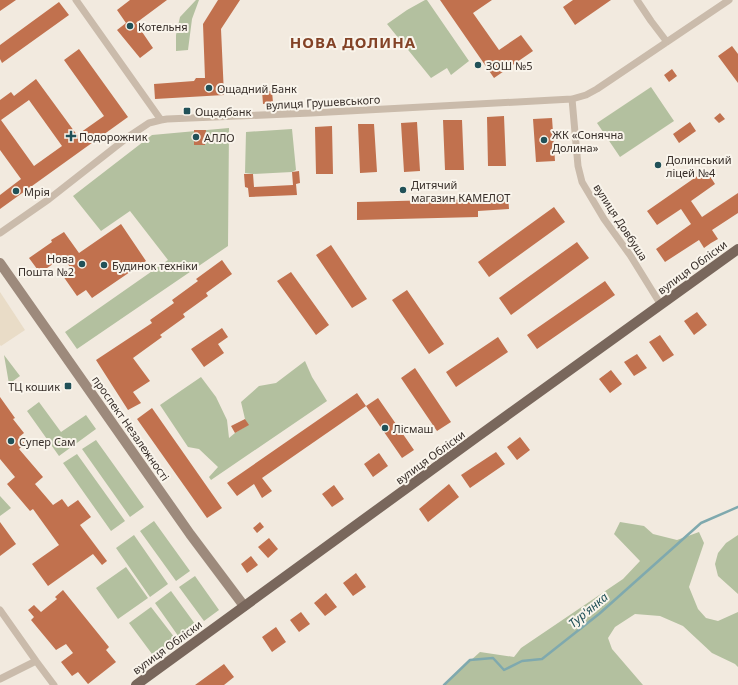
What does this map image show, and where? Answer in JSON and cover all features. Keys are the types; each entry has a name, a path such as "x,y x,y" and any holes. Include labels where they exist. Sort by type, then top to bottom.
{"main road":[{"name":"вулиця Обліски","path":"136,685 738,249"},
{"name":"проспект Незалежності","path":"0,263 190,534 244,606"}],"street":[{"path":"76,0 162,120"},
{"path":"637,0 667,42"},
{"name":"вулиця Грушевського","path":"0,233 49,199 128,136 149,123 162,120 311,114 572,99 586,95 597,89 729,0"},
{"name":"вулиця Довбуша","path":"572,99 578,166 582,182 604,219 630,255 661,305"},
{"path":"0,610 54,685"},
{"path":"0,680 36,661"}],"green space":[{"path":"196,0 199,0 192,19 188,50 176,51 176,35 180,17"},
{"path":"427,0 469,61 451,75 447,68 431,78 387,24"},
{"path":"651,87 674,121 620,157 597,123"},
{"path":"229,128 228,246 77,349 65,332 168,260 130,211 101,231 73,196 152,135"},
{"path":"292,129 296,170 292,172 245,173 246,132"},
{"path":"4,355 20,376 9,384"},
{"path":"305,361 312,377 327,401 211,480 209,477 218,467 199,449 188,447 160,405 201,377 216,397 227,420 229,438 248,425 241,402 259,386 276,383"},
{"path":"39,402 61,432 86,415 96,429 59,456 27,411"},
{"path":"96,440 144,507 130,517 82,449"},
{"path":"77,454 125,521 111,531 63,463"},
{"path":"0,496 11,508 0,516"},
{"path":"154,521 190,571 176,581 140,531"},
{"path":"620,522 644,526 653,534 677,540 699,532 704,543 689,587 698,609 706,618 718,621 738,612 738,667 735,664 712,653 683,626 660,616 635,614 615,627 608,638 612,649 643,685 444,685 480,652 514,657 521,648 623,579 640,561 614,534"},
{"path":"134,535 168,584 150,597 116,548"},
{"path":"738,535 738,594 718,576 715,564 718,553 726,543"},
{"path":"126,567 148,598 118,619 96,588"},
{"path":"195,576 219,610 204,621 179,587"},
{"path":"171,591 198,628 181,640 155,603"},
{"path":"151,607 178,642 155,658 129,623"}],"shaded area":[{"path":"0,292 25,330 1,346 0,345"}],"building":[{"path":"0,0 16,0 0,11"},
{"name":"Котельня","path":"130,0 167,0 136,23 153,48 140,58 117,30 126,23 117,10"},
{"path":"218,0 240,0 221,29 224,95 155,99 154,84 194,81 196,78 205,78 203,24"},
{"path":"440,0 492,0 473,13 499,50 521,35 533,51 494,78"},
{"path":"573,0 611,0 575,25 563,7"},
{"path":"59,2 69,15 2,63 0,59 0,45"},
{"path":"732,46 738,54 738,83 718,56"},
{"path":"79,49 128,117 0,209 0,195 21,179 0,150 0,100 11,92 14,96 36,79 77,135 104,116 64,60","holes":["29,100 62,146 34,166 1,120"]},
{"path":"672,69 677,76 669,82 664,75"},
{"path":"262,91 272,91 273,103 263,104"},
{"path":"720,113 725,119 719,123 714,118"},
{"path":"504,116 506,166 488,166 487,117"},
{"name":"ЖК «Сонячна Долина»","path":"552,118 555,161 536,162 533,119"},
{"path":"443,120 462,120 464,170 445,170"},
{"path":"417,122 420,171 404,172 401,123"},
{"path":"690,122 696,131 679,143 673,134"},
{"path":"358,124 374,124 377,172 360,173"},
{"path":"332,126 333,174 316,174 315,127"},
{"path":"194,130 206,130 205,145 194,145"},
{"path":"706,170 715,184 691,201 702,217 738,193 738,213 712,230 718,239 704,248 699,240 665,262 656,249 691,224 681,209 657,225 647,211"},
{"path":"299,171 300,183 296,184 297,195 249,197 248,188 245,187 244,174 253,174 254,187 293,185 292,172"},
{"path":"508,195 509,209 478,211 478,217 357,220 357,202 477,199 477,196"},
{"path":"554,207 565,222 489,277 478,262"},
{"name":"Будинок техніки","path":"121,224 146,261 92,298 86,290 77,296 63,276 72,270 63,257 40,273 29,258 52,242 51,240 64,232 79,253"},
{"path":"577,242 589,258 511,315 499,298"},
{"path":"331,245 367,299 352,308 316,255"},
{"path":"222,260 232,274 206,293 208,296 183,314 185,317 160,335 162,337 133,358 150,381 133,392 141,403 128,410 96,360 152,323 150,320 174,303 172,300 198,281 196,279"},
{"path":"291,272 329,325 316,335 277,281"},
{"path":"605,281 615,295 537,349 527,335"},
{"path":"407,290 444,344 429,354 392,300"},
{"path":"697,312 707,325 694,335 684,321"},
{"path":"222,328 228,337 218,344 224,353 204,367 191,349"},
{"path":"660,335 674,355 663,362 649,342"},
{"path":"498,337 508,352 456,387 446,372"},
{"path":"637,354 647,368 634,376 624,362"},
{"path":"415,368 451,422 437,431 401,378"},
{"path":"611,370 622,384 610,393 599,379"},
{"path":"357,393 366,406 262,478 272,491 262,498 254,484 237,496 227,483"},
{"path":"0,397 15,418 13,419 24,433 19,437 25,444 19,449 43,477 35,484 53,505 62,499 68,507 78,500 91,517 80,525 107,561 102,565 93,554 48,586 32,564 59,545 33,509 30,511 7,484 15,477 0,459"},
{"path":"378,398 414,450 402,458 366,406"},
{"path":"152,408 222,508 207,518 137,419"},
{"path":"245,419 249,425 235,433 231,426"},
{"path":"520,437 530,450 517,460 507,447"},
{"path":"496,452 505,464 470,488 461,475"},
{"path":"379,453 388,466 373,477 364,464"},
{"path":"449,484 459,497 428,522 419,509"},
{"path":"334,485 344,499 332,507 322,494"},
{"path":"0,522 16,544 0,556"},
{"path":"260,522 264,527 257,533 253,528"},
{"path":"269,538 278,549 268,558 258,547"},
{"path":"251,556 258,565 247,573 241,564"},
{"path":"356,573 366,587 353,596 343,583"},
{"path":"63,590 109,647 106,650 116,662 88,684 78,672 72,676 61,662 73,653 66,644 56,650 31,620 34,617 28,610 34,605 41,612 57,599 55,597"},
{"path":"326,593 337,607 325,616 314,603"},
{"path":"301,612 310,624 299,632 290,620"},
{"path":"276,627 286,642 272,652 262,637"},
{"path":"224,664 234,677 224,685 195,685"}],"waterway":[{"name":"Тур'янка","path":"444,685 470,660 493,658 504,670 522,661 542,659 599,614 701,523 738,507"}],"place":[{"name":"Котельня","path":"130,26"},
{"name":"ЗОШ №5","path":"478,65"},
{"name":"Ощадний Банк","path":"209,88"},
{"name":"Ощадбанк","path":"187,111"},
{"name":"Подорожник","path":"71,136"},
{"name":"АЛЛО","path":"196,137"},
{"name":"ЖК «Сонячна Долина»","path":"544,140"},
{"name":"Долинський ліцей №4","path":"658,165"},
{"name":"Дитячий магазин КАМЕЛОТ","path":"403,190"},
{"name":"Мрія","path":"16,191"},
{"name":"Нова Пошта №2","path":"82,264"},
{"name":"Будинок техніки","path":"104,265"},
{"name":"ТЦ кошик","path":"68,386"},
{"name":"Лісмаш","path":"385,428"},
{"name":"Супер Сам","path":"11,441"}],"district":[{"name":"НОВА ДОЛИНА","path":"353,42"}]}
